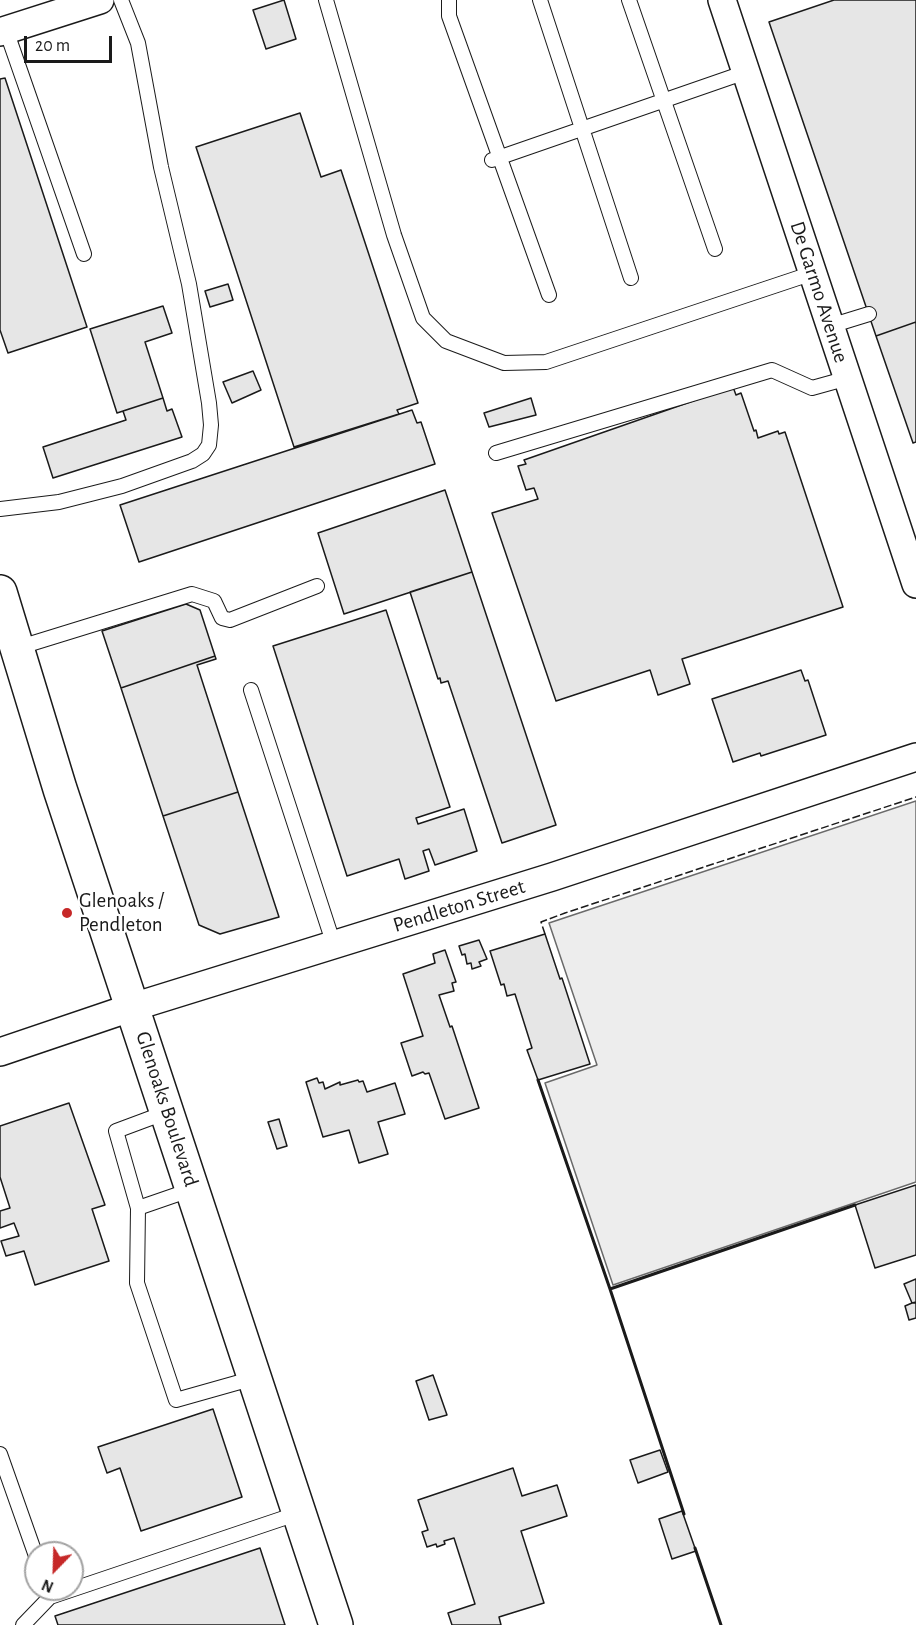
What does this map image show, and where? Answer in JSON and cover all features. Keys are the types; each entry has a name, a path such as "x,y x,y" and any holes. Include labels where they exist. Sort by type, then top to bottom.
{"main road":[{"name":"Glenoaks Boulevard","path":"0,592 60,789 336,1625"}],"street":[{"path":"3,31 100,0"},
{"name":"De Garmo Avenue","path":"722,0 916,584"},
{"name":"Pendleton Street","path":"0,1052 133,1007 543,880 916,758"}],"lane":[{"path":"0,509 59,502 122,486 192,461 203,454 209,445 211,424 209,403 189,284 161,167 138,43 121,0"},
{"path":"326,0 394,236 415,297 423,318 446,341 504,363 546,362 813,273"},
{"path":"449,0 449,16 496,158 549,295"},
{"path":"540,0 631,278"},
{"path":"629,0 715,249"},
{"path":"3,31 84,254"},
{"path":"496,158 746,72"},
{"path":"830,326 869,314"},
{"path":"496,453 772,370 812,388 848,378"},
{"path":"17,648 192,594 214,601 222,618 230,620 318,586"},
{"path":"251,690 334,945"},
{"path":"167,1112 116,1131 138,1208 137,1283 176,1400 255,1378"},
{"path":"138,1208 193,1189"},
{"path":"0,1454 31,1541"},
{"path":"84,1582 299,1513"},
{"path":"23,1625 42,1601"}],"shaded area":[{"path":"916,801 916,1182 613,1285 545,1083 597,1065 549,923"}],"building":[{"path":"284,0 296,39 266,49 253,10"},
{"path":"834,0 916,0 916,322 876,336 769,22"},
{"path":"5,78 87,327 8,353 0,330 0,79"},
{"path":"300,113 321,177 341,170 418,403 397,410 399,414 294,447 196,147"},
{"path":"228,284 233,300 210,307 205,291"},
{"path":"163,306 172,333 145,342 163,398 117,413 90,329"},
{"path":"916,322 916,442 913,443 876,336"},
{"path":"253,371 261,390 232,403 223,382"},
{"path":"733,387 736,395 741,393 758,438 778,431 779,434 785,432 843,607 682,659 690,684 658,695 650,670 556,701 492,513 538,499 534,488 526,490 518,466 526,464 524,460"},
{"path":"163,398 167,411 172,409 182,437 53,478 43,447 126,420 123,411"},
{"path":"531,398 536,415 489,427 484,413"},
{"path":"412,410 417,423 421,422 435,464 139,562 120,505"},
{"path":"445,490 472,572 344,614 318,533"},
{"path":"472,572 556,825 502,843 448,681 441,683 440,678 438,679 410,592"},
{"path":"186,604 200,610 215,656 121,688 102,631"},
{"path":"386,610 450,807 416,818 418,824 464,809 477,851 435,865 429,849 423,851 429,871 405,879 399,859 347,876 273,646"},
{"path":"215,656 216,659 197,665 238,792 163,816 121,688"},
{"path":"801,670 805,681 808,680 826,735 761,756 760,753 733,762 712,699"},
{"path":"238,792 279,917 220,934 199,925 163,816"},
{"path":"545,934 590,1064 538,1080 527,1050 532,1048 515,994 507,996 490,951"},
{"path":"479,940 487,959 479,962 481,966 472,969 471,963 467,964 465,954 462,955 459,946"},
{"path":"445,950 456,982 452,983 454,991 439,995 450,1027 452,1026 479,1108 445,1119 429,1073 423,1072 412,1076 401,1043 423,1036 403,974 435,963 433,954"},
{"path":"317,1078 319,1083 323,1082 325,1089 340,1082 340,1085 358,1080 363,1081 367,1092 395,1083 405,1114 378,1122 388,1154 359,1163 349,1130 323,1137 306,1082"},
{"path":"69,1103 105,1205 92,1209 109,1261 35,1285 24,1251 6,1256 1,1241 19,1236 14,1223 0,1228 0,1211 10,1208 0,1177 0,1126"},
{"path":"279,1119 287,1146 277,1149 268,1122"},
{"path":"916,1185 916,1255 875,1268 855,1205"},
{"path":"916,1279 916,1302 912,1303 904,1284"},
{"path":"916,1303 916,1318 909,1320 905,1306"},
{"path":"433,1375 447,1415 429,1420 416,1381"},
{"path":"213,1409 242,1497 141,1531 120,1468 107,1473 98,1447"},
{"path":"660,1450 668,1472 638,1483 630,1460"},
{"path":"513,1468 522,1496 557,1485 567,1516 521,1531 544,1603 499,1617 501,1625 452,1625 448,1613 475,1604 454,1538 444,1541 445,1544 437,1547 436,1544 427,1547 422,1532 428,1530 418,1500"},
{"path":"682,1511 696,1551 672,1559 659,1519"},
{"path":"260,1548 285,1625 58,1625 55,1616"}],"fence":[{"path":"545,934 541,922 565,913 916,797"}],"wall":[{"path":"538,1080 610,1289 855,1205"},
{"path":"610,1289 684,1514"},
{"path":"695,1548 721,1625"}],"place":[{"name":"Glenoaks / Pendleton","path":"67,913"}]}
